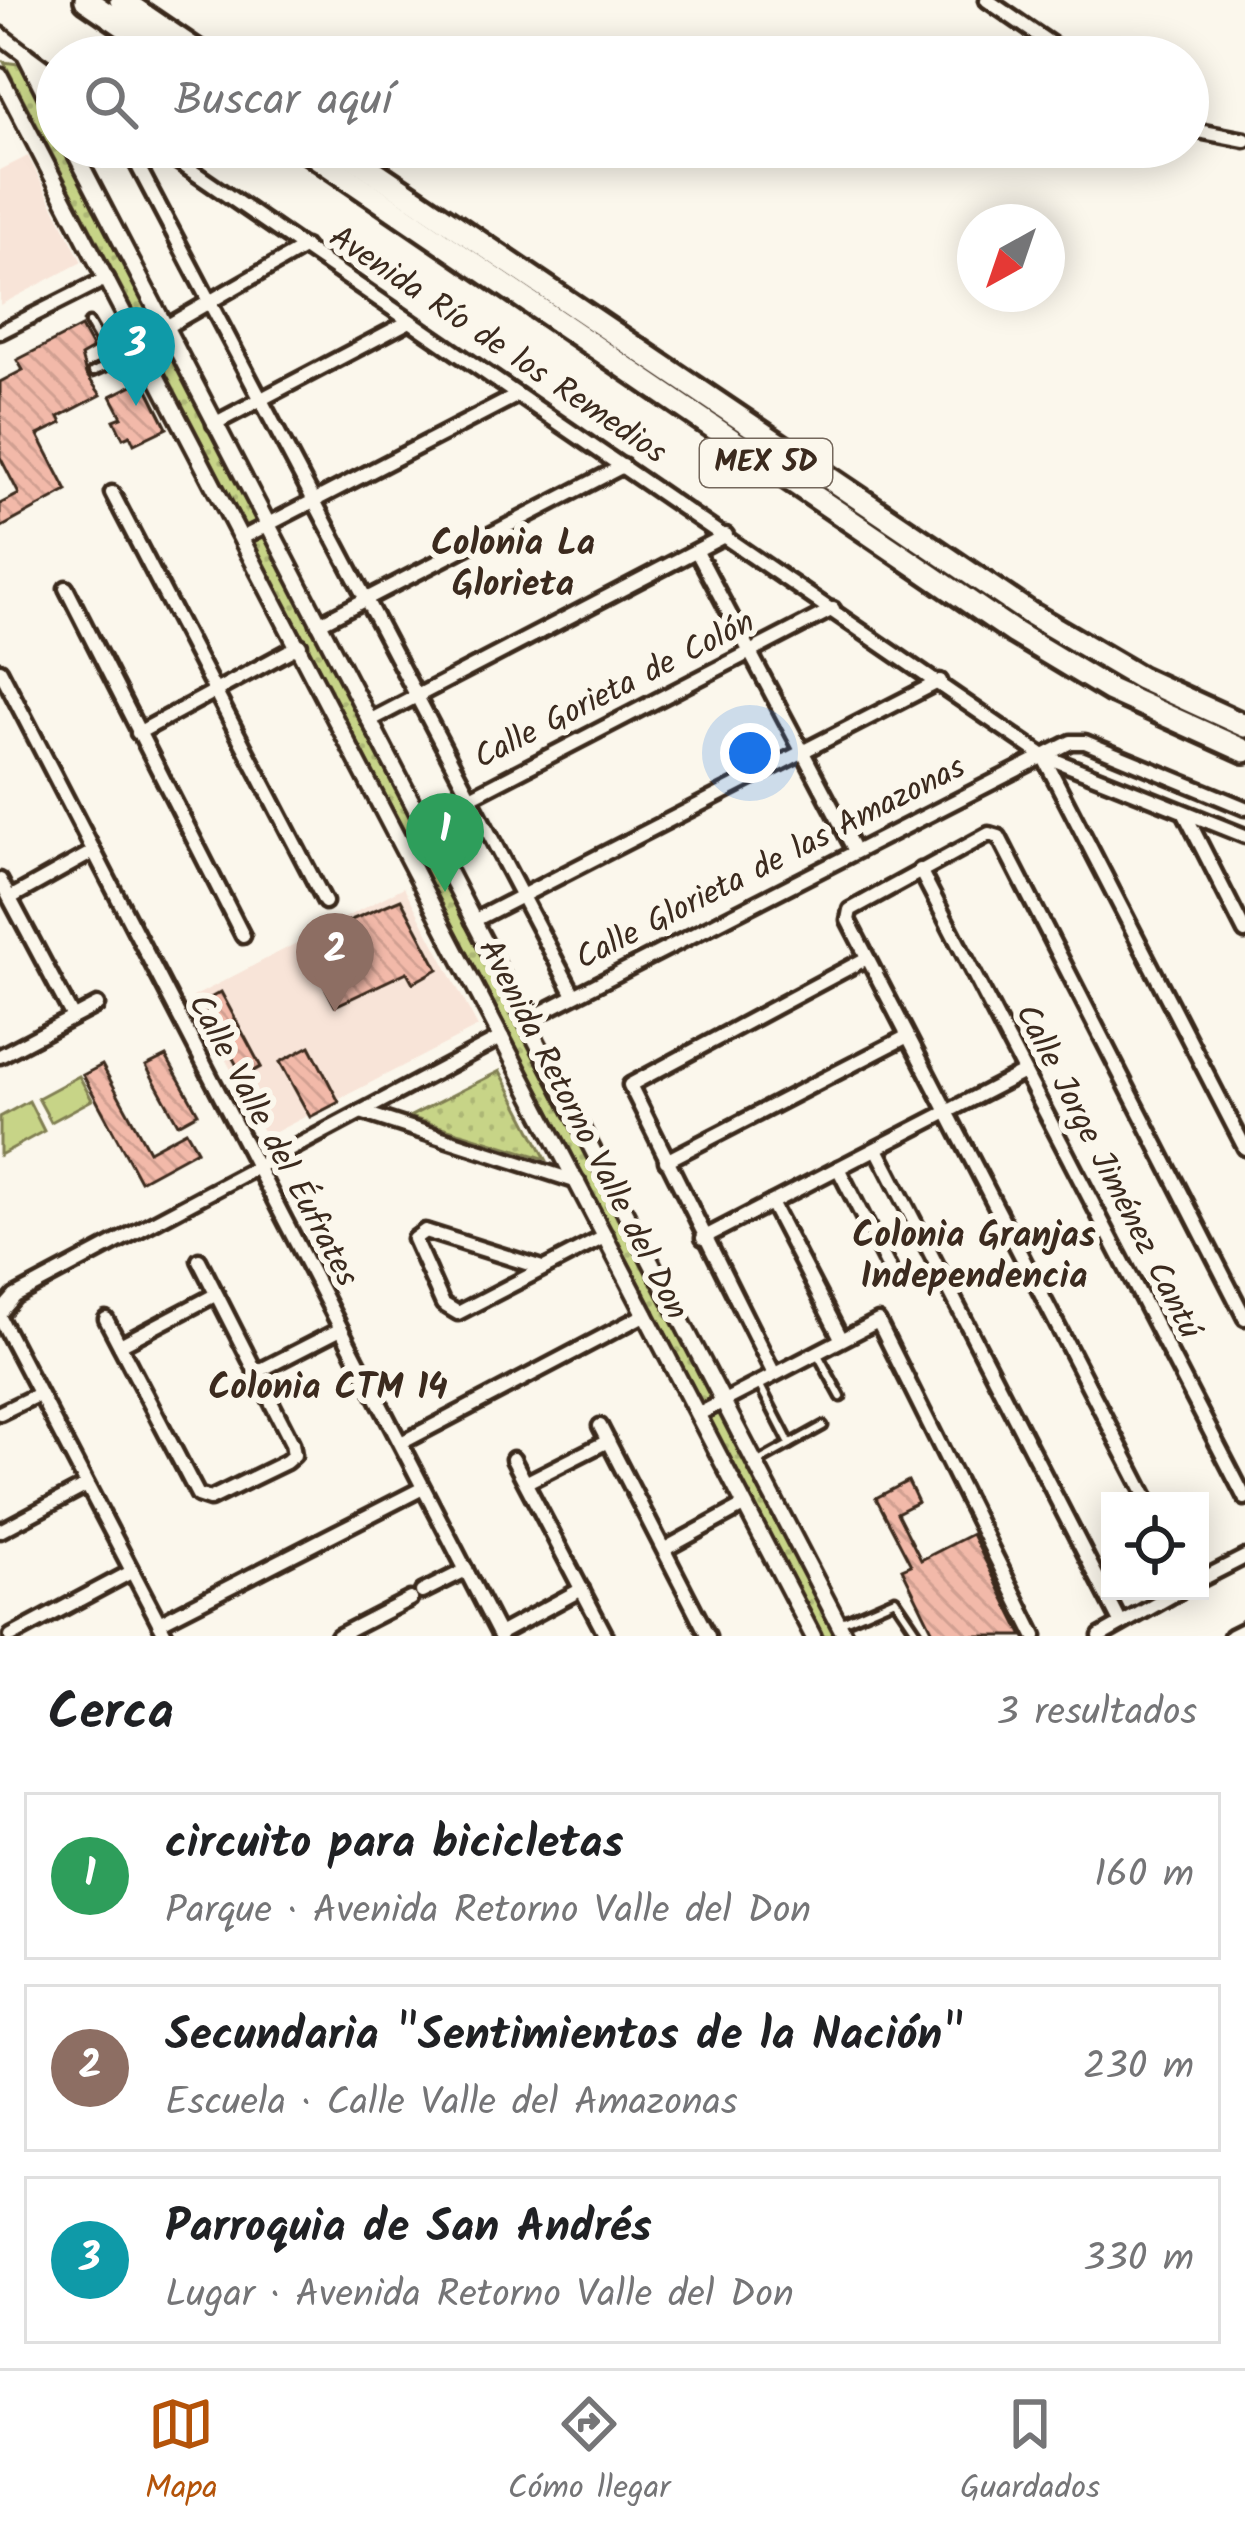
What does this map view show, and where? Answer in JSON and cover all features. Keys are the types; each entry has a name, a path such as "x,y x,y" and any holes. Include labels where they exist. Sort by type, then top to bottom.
{"highway":[{"path":"86,0 139,36"},
{"path":"121,0 174,36"},
{"name":"MEX 5D","path":"333,168 1016,633 1110,690 1245,751"},
{"name":"MEX 5D","path":"369,168 1029,613 1140,678 1245,726"}],"street":[{"path":"988,0 1040,36"},
{"path":"0,35 36,62"},
{"path":"25,54 36,76"},
{"name":"Avenida Retorno Valle del Don","path":"0,76 36,144"},
{"path":"1209,133 1245,140"},
{"name":"Avenida Retorno Valle del Don","path":"49,168 813,1636"},
{"name":"Avenida Retorno Valle del Don","path":"83,168 842,1630"},
{"path":"139,168 574,995"},
{"name":"Avenida Río de los Remedios","path":"188,168 1042,754"},
{"path":"164,328 305,247"},
{"path":"0,332 107,278"},
{"path":"214,424 410,321"},
{"path":"242,538 518,395"},
{"path":"319,624 622,466"},
{"path":"112,493 326,902"},
{"path":"369,721 726,535"},
{"path":"697,552 855,851"},
{"path":"66,588 243,936"},
{"name":"Calle Gorieta de Colón","path":"422,822 833,609"},
{"path":"138,733 300,646"},
{"name":"Calle Valle del Éufrates","path":"0,670 255,1170 500,1635"},
{"path":"473,922 940,681"},
{"path":"0,705 15,698"},
{"path":"1042,754 1085,742 1245,808"},
{"path":"1042,754 1245,836"},
{"path":"1042,754 1245,1148"},
{"name":"Calle Glorieta de las Amazonas","path":"525,1021 1042,754"},
{"path":"1185,813 1245,932"},
{"path":"1143,1492 847,913 989,834 999,837 1245,1318"},
{"path":"10,898 91,853"},
{"name":"Calle Jorge Jiménez Cantú","path":"920,870 1245,1498"},
{"path":"0,880 73,1018"},
{"path":"773,1372 631,1094 632,1082 867,958"},
{"path":"0,1056 97,1005"},
{"path":"423,1488 162,1629 0,1315 14,1297 502,1037"},
{"path":"666,1161 907,1037"},
{"path":"703,1238 1024,1072"},
{"path":"361,1112 579,1183"},
{"path":"877,1149 1121,1624"},
{"path":"838,1168 896,1282"},
{"path":"771,1203 840,1336"},
{"path":"542,1268 425,1231 414,1239 443,1304 453,1312 542,1268 606,1236"},
{"path":"106,1319 204,1499 294,1455 199,1260"},
{"path":"120,1346 215,1294"},
{"path":"400,1443 646,1314"},
{"path":"699,1414 871,1320 884,1327 1035,1636"},
{"path":"255,1373 341,1329"},
{"path":"0,1413 39,1394"},
{"path":"600,1426 709,1636"},
{"path":"527,1482 608,1441"},
{"path":"513,1459 606,1636"},
{"path":"0,1531 86,1486"},
{"path":"665,1549 745,1505"},
{"path":"1209,1575 1245,1557"},
{"path":"338,1636 466,1570"},
{"path":"11,1636 38,1630 131,1572"},
{"path":"500,1635 582,1588"},
{"path":"1100,1636 1164,1600"},
{"path":"1231,1636 1245,1628"}],"lane":[{"path":"89,323 113,364"},
{"path":"93,372 143,349"},
{"path":"814,1349 841,1397"},
{"path":"757,1380 790,1444"},
{"path":"758,1463 823,1426"},
{"path":"842,1630 891,1598 901,1604 920,1636"}],"shaded area":[{"path":"28,156 82,262 0,305 0,170"},
{"path":"404,887 478,1027 266,1137 193,997"}],"green space":[{"path":"4,62 25,65 36,86 36,123"},
{"path":"59,168 79,168 840,1636 823,1636"},
{"path":"500,1071 546,1159 409,1117"},
{"path":"79,1076 92,1100 51,1122 38,1098"},
{"path":"29,1101 44,1131 0,1155 0,1117"}],"building":[{"path":"81,327 93,349 81,356 86,374 101,395 59,417 62,423 38,435 67,491 0,528 0,504 19,494 0,457 0,382 23,370 17,360"},
{"path":"143,380 167,428 134,444 130,435 123,438 114,420 122,417 111,396"},
{"path":"401,899 438,969 413,983 407,972 335,1006 301,941"},
{"path":"221,992 261,1067 243,1077 203,1002"},
{"path":"310,1046 339,1102 310,1117 280,1062"},
{"path":"166,1056 198,1113 178,1124 146,1066"},
{"path":"102,1065 149,1151 186,1131 197,1150 140,1181 83,1075"},
{"path":"908,1481 918,1502 897,1513 921,1560 972,1534 1023,1636 935,1636 902,1569 911,1565 876,1498"}],"place":[{"name":"Parroquia de San Andrés","path":"136,406"},
{"name":"circuito para bicicletas","path":"445,892"},
{"name":"Secundaria \"Sentimientos de la Nación\"","path":"335,1012"}],"district":[{"name":"Colonia La Glorieta","path":"513,564"},
{"name":"Colonia Granjas Independencia","path":"974,1256"},
{"name":"Colonia CTM 14","path":"328,1388"}]}
